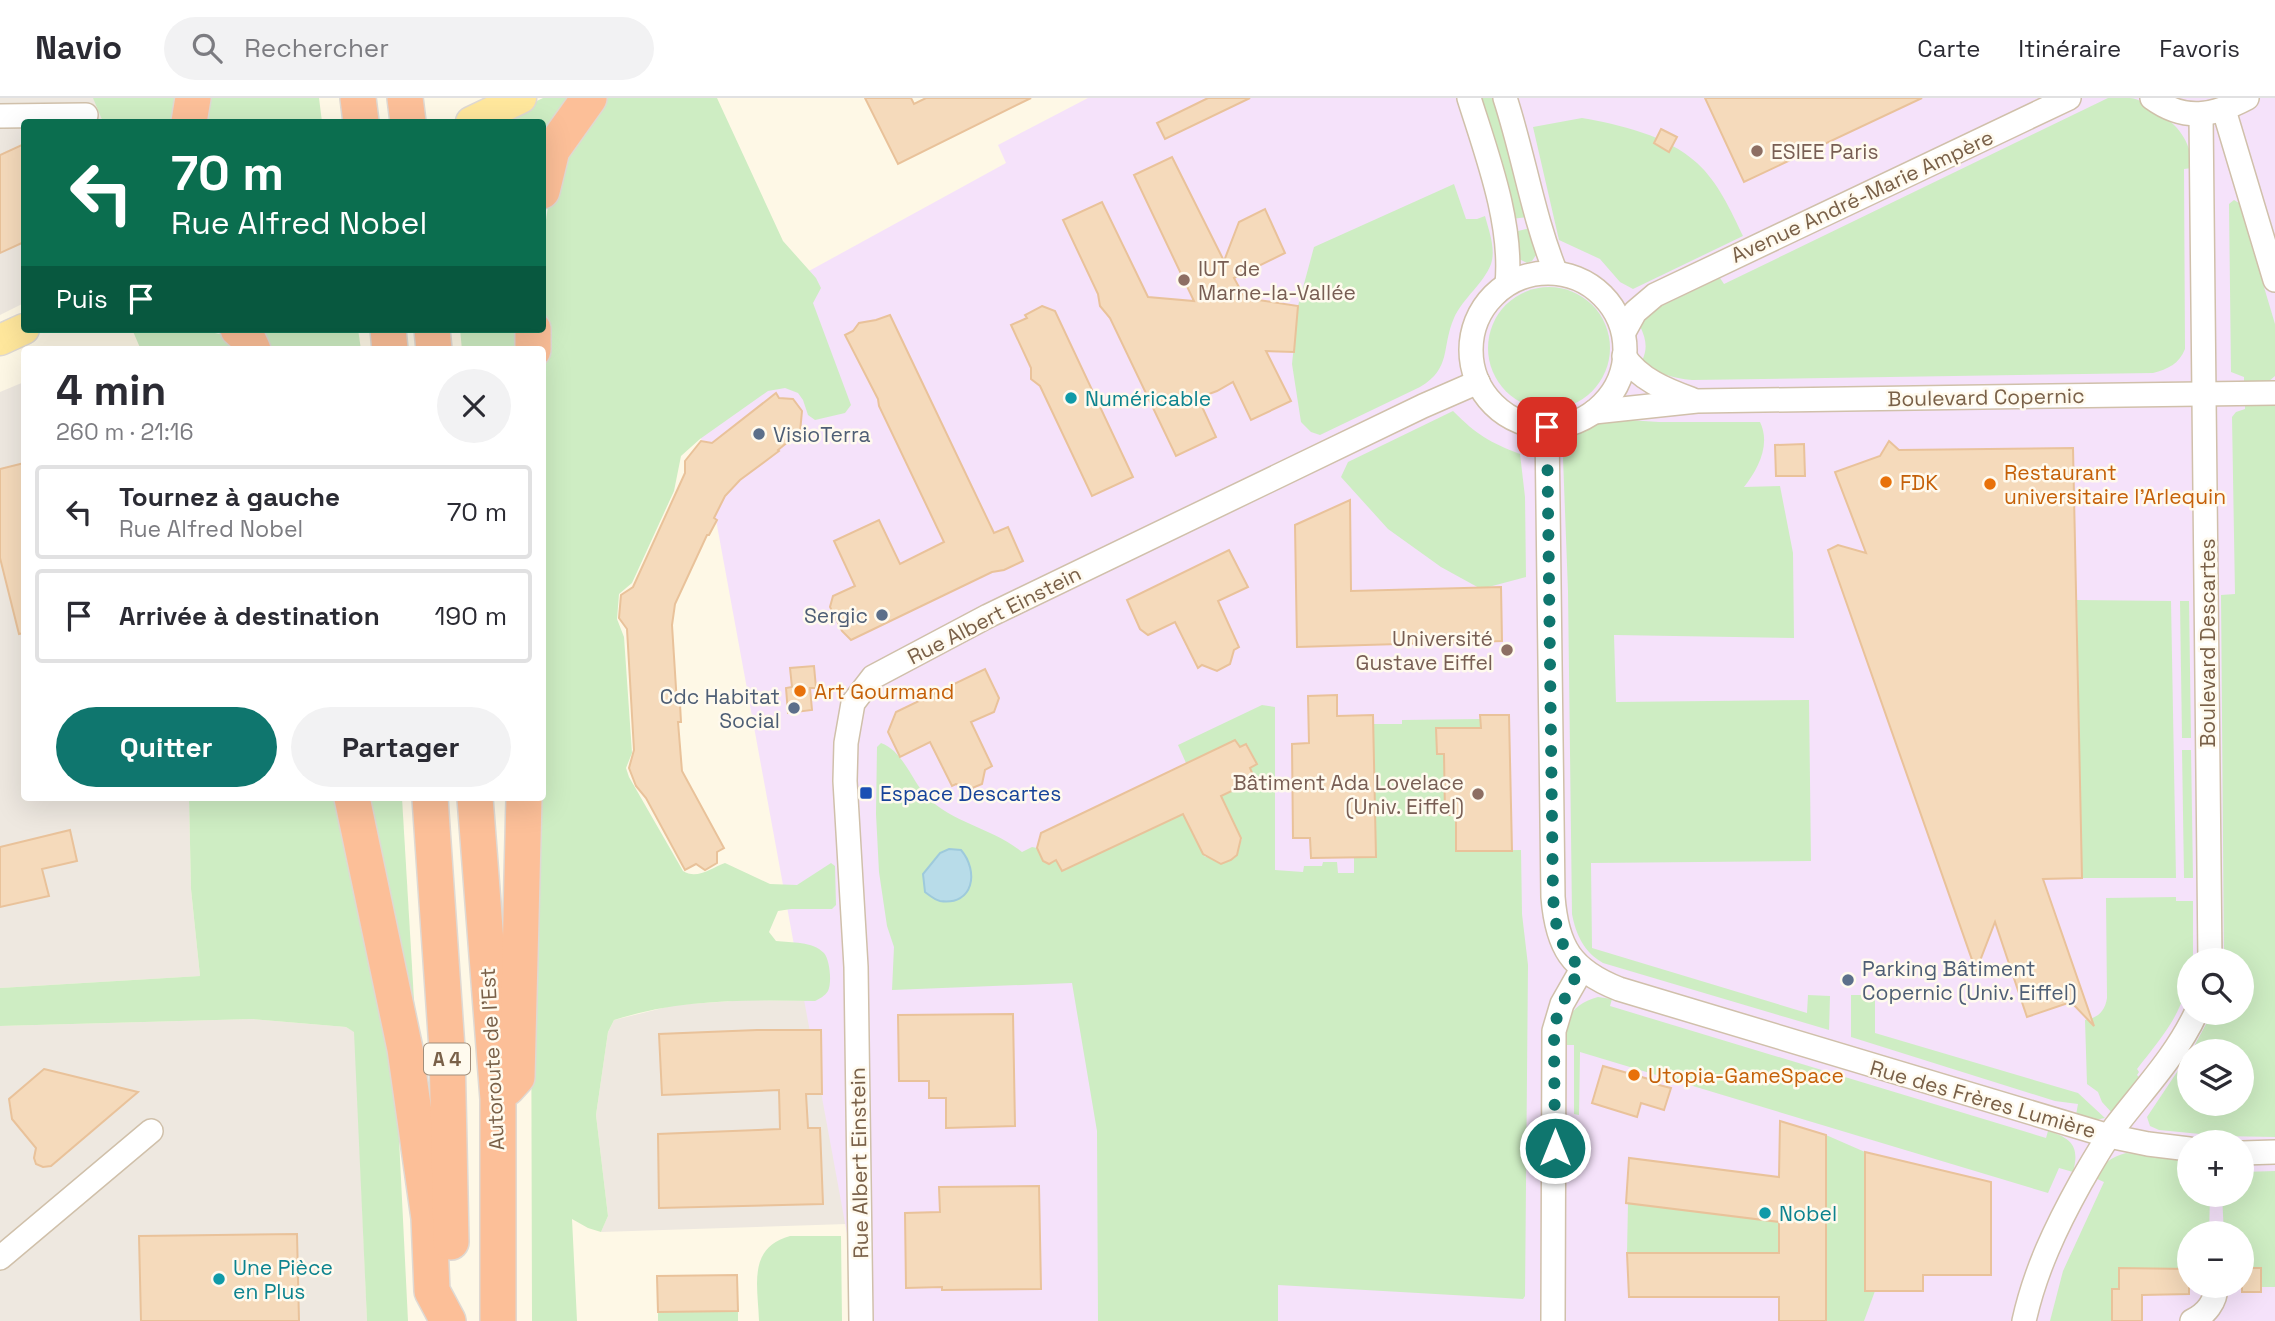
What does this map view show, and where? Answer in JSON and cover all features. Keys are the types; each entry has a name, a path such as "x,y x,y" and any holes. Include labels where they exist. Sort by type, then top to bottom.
{"highway":[{"path":"190,119 193,98"},
{"path":"358,98 361,119"},
{"path":"405,98 408,119"},
{"path":"546,175 552,150 589,98"},
{"path":"353,801 405,1049 429,1218 432,1291 448,1321"},
{"name":"A 4","path":"430,801 447,1049 453,1321"},
{"name":"Autoroute de l’Est","path":"475,801 498,1099 498,1321"},
{"path":"498,1099 517,1077 524,801"}],"main road":[{"path":"460,119 499,98"},
{"path":"477,119 521,98"},
{"path":"0,340 21,330"}],"street":[{"path":"1469,98 1483,141 1505,232 1509,266 1507,284"},
{"path":"1505,98 1538,224 1556,273"},
{"name":"Avenue André-Marie Ampère","path":"1624,332 1635,312 1655,295 2069,98"},
{"path":"2152,98 2181,113 2201,115 2224,110 2247,98"},
{"path":"2224,110 2275,280"},
{"path":"0,116 86,115"},
{"name":"Boulevard Descartes","path":"2201,115 2210,948"},
{"path":"1556,273 1584,282 1606,299 1624,332 1624,356 1620,377 1609,397 1594,412 1572,423 1547,427 1526,424 1506,415 1490,400 1478,382 1471,355 1474,327 1487,303 1507,284 1531,274 1556,273"},
{"name":"Avenue André-Marie Ampère","path":"1606,299 1655,295"},
{"name":"Boulevard Copernic","path":"1624,356 1635,369 1661,388 1697,401"},
{"name":"Rue Albert Einstein","path":"861,1321 856,967 845,781 846,743 853,703 873,677 988,616 1478,382"},
{"name":"Boulevard Copernic","path":"1594,412 1697,401 2275,393"},
{"path":"1547,427 1553,897 1558,935 1566,952 1581,969 1562,1004 1555,1031 1553,1321"},
{"name":"Rue des Frères Lumière","path":"1581,969 1596,980 1619,989 2109,1136 2177,1148"},
{"path":"2024,1321 2031,1290 2064,1211 2109,1136 2161,1069 2190,1025"},
{"path":"0,1258 151,1131"},
{"path":"2254,1153 2275,1152"},
{"path":"2192,1321 2206,1312 2214,1298"},
{"path":"2218,1298 2219,1321"}],"shaded area":[{"path":"0,98 105,98 105,119 21,119 21,304 0,315"},
{"name":"Université Gustave Eiffel","path":"1088,98 2275,98 2275,1321 863,1321 683,340 1006,163 998,145"},
{"path":"21,383 21,801 189,801 191,889 200,976 0,988 0,392"},
{"path":"747,1000 815,1001 847,1224 601,1232 608,1216 596,1115 608,1032 614,1020 675,1005"},
{"path":"252,1019 346,1027 355,1032 367,1321 0,1321 0,1026"}],"green space":[{"path":"93,98 175,98 172,119 102,119"},
{"path":"204,98 319,98 322,119 200,119"},
{"path":"543,98 577,98 546,147 546,119 499,119"},
{"path":"604,98 717,98 783,241 816,278 821,288 813,303 851,405 845,413 815,420 808,415 798,393 785,388 768,391 700,439 681,456 674,491 632,583 619,594 617,619 624,637 632,753 626,768 683,871 699,874 725,863 770,884 797,885 831,863 835,866 836,905 832,909 778,911 769,932 776,941 808,944 824,953 829,966 828,991 815,1001 688,1004 614,1020 608,1032 596,1115 608,1216 601,1232 572,1219 577,1321 532,1321 531,931 536,801 546,801 546,346 542,346 542,333 546,333 546,220 563,158"},
{"path":"1478,98 1495,98 1527,217 1511,219"},
{"path":"2108,98 2137,100 2163,116 2182,134 2191,158 2192,168 2184,169 2185,349 2180,359 2168,368 2153,373 1692,380 1666,375 1642,361 1646,344 1640,326 1649,312 1720,278 1724,284"},
{"path":"1582,118 1657,138 1685,153 1711,179 1743,236 1633,289 1620,282 1600,259 1559,240 1533,127"},
{"path":"1454,184 1466,219 1485,216 1493,252 1484,278 1454,318 1444,357 1437,372 1420,387 1320,435 1311,432 1301,422 1292,364 1298,306 1314,247"},
{"path":"2234,200 2239,203 2275,324 2275,376 2268,382 2244,383 2244,377 2231,372 2229,204"},
{"path":"1530,228 1536,255 1527,263 1519,259 1514,232"},
{"path":"1549,287 1572,291 1592,305 1606,325 1610,348 1606,371 1592,391 1572,405 1549,409 1526,405 1506,391 1492,371 1488,348 1492,325 1506,305 1526,291"},
{"path":"134,333 218,333 230,336 236,346 139,346"},
{"path":"257,333 359,333 360,346 261,346"},
{"path":"460,333 519,333 518,346 462,346"},
{"path":"2245,404 2275,404 2275,1137 2254,1137 2254,1130 2159,1130 2150,1126 2147,1117 2177,1072 2177,1116 2254,1116 2254,1039 2198,1039 2206,1025 2254,1025 2254,948 2224,948 2221,595 2235,594 2232,417 2236,412 2245,409"},
{"path":"1453,411 1484,437 1520,454 1525,497 1526,577 1481,589 1441,567 1388,529 1341,477 1348,462"},
{"path":"1612,419 1760,422 1763,448 1758,465 1744,487 1780,486 1793,553 1794,638 1614,635 1616,702 1809,700 1811,861 1591,863 1592,948 1807,1013 1808,995 1830,996 1829,1030 1603,963 1586,948 1576,929 1572,914 1568,591 1563,458 1571,441 1582,431"},
{"path":"2077,600 2171,601 2176,878 2082,878"},
{"path":"2180,601 2189,601 2191,738 2182,738"},
{"path":"1262,705 1275,707 1275,870 1303,872 1304,866 1322,866 1323,862 1337,862 1338,873 1354,873 1354,857 1376,856 1373,724 1402,724 1402,720 1480,719 1480,728 1436,729 1437,754 1459,754 1464,815 1456,832 1457,851 1521,850 1522,914 1528,965 1523,1299 1278,1285 1278,1321 1098,1321 1097,1131 1072,983 892,990 894,947 887,926 879,872 876,814 877,747 881,743 895,753 927,797 937,806 999,837 1022,852 1032,847 1037,848 1043,861 1049,864 1056,860 1062,871 1183,814 1205,857 1210,855 1221,864 1237,855 1236,843 1242,840 1221,796 1255,780 1250,768 1257,764 1247,744 1240,747 1235,740 1186,763 1178,745"},
{"path":"2182,750 2191,750 2193,878 2184,878"},
{"path":"189,801 338,801 397,1098 408,1321 367,1321 354,1032 346,1027 252,1019 0,1026 0,988 200,976 191,889"},
{"path":"364,801 402,801 415,1017"},
{"path":"2176,897 2176,901 2193,901 2193,948 2177,948 2177,1013 2137,1069 2137,1075 2141,1079 2113,1114 2102,1102 2098,1092 2087,1084 2085,1020 2100,1013 2107,998 2106,898"},
{"path":"1851,995 1875,995 1875,1033 2078,1093 2105,1118 2095,1120 2076,1115 2078,1104 2055,1101 1851,1037"},
{"path":"1598,997 1612,999 1610,1006 2046,1138 2048,1131 2063,1137 2072,1145 2075,1156 2073,1172 2059,1168 2048,1193 1580,1052 1579,1115 1574,1114 1574,1045 1564,1045 1566,1027 1571,1014 1581,1004"},
{"path":"1826,1135 1865,1152 1865,1291 1875,1291 1864,1321 1826,1321"},
{"path":"2126,1153 2177,1159 2177,1207 2210,1207 2209,1221 2177,1221 2177,1269 2119,1268 2119,1289 2112,1290 2112,1321 2050,1321 2063,1271 2104,1182 2095,1178 2108,1162"},
{"path":"2275,1171 2275,1287 2261,1287 2260,1268 2254,1268 2254,1221 2223,1221 2223,1207 2254,1207 2254,1172"},
{"path":"1628,1203 1779,1222 1779,1253 1627,1253"},
{"path":"790,1236 841,1236 842,1321 759,1321 757,1282 761,1259 767,1249"},
{"path":"738,1311 738,1321 658,1321 658,1312"}],"water":[{"path":"949,849 961,850 967,858 970,885 960,898 940,901 925,892 923,874 940,853"}],"building":[{"path":"865,98 911,98 914,104 926,98 1031,98 898,164"},
{"path":"1208,98 1250,98 1165,139 1157,123"},
{"path":"1705,98 1922,98 1744,182"},
{"path":"1661,129 1677,137 1669,152 1654,143"},
{"path":"21,145 21,243 0,253 0,155"},
{"path":"1172,157 1224,261 1239,222 1265,209 1285,253 1234,278 1245,298 1298,306 1294,352 1266,351 1291,401 1251,420 1233,382 1198,398 1216,437 1176,456 1110,318 1100,306 1098,294 1063,220 1102,202 1148,297 1194,301 1134,175"},
{"name":"Numéricable","path":"1042,306 1055,311 1133,477 1092,496 1040,386 1031,379 1031,368 1011,325 1027,318 1025,315"},
{"path":"890,315 994,533 1008,527 1023,561 1004,570 992,572 851,640 842,631 830,607 833,596 855,586 834,541 879,520 900,564 944,542 878,399 845,335 853,331 859,323"},
{"path":"776,393 779,398 793,399 802,411 800,432 740,480 725,496 714,518 717,520 707,535 675,604 672,625 677,704 680,704 681,722 678,722 682,771 724,848 717,852 717,863 705,870 696,864 685,870 646,798 636,786 629,768 634,750 627,629 619,618 621,595 633,587 685,473 685,461 701,441 712,443"},
{"path":"1889,441 1899,450 2073,448 2082,878 2043,879 2094,1026 2071,1002 2027,1017 1995,922 1976,971 1830,556 1828,550 1838,545 1866,553 1835,472 1880,456"},
{"path":"1804,444 1805,476 1776,476 1775,445"},
{"path":"21,464 19,634 0,558 0,469"},
{"path":"1350,500 1351,591 1501,587 1502,641 1297,647 1295,525"},
{"path":"1229,550 1248,587 1218,601 1239,647 1234,650 1230,664 1217,671 1202,665 1198,668 1175,622 1148,635 1140,629 1127,600"},
{"path":"814,666 816,688 810,688 812,710 788,713 786,688 792,687 790,668"},
{"path":"985,669 999,698 994,712 971,722 992,766 985,770 982,784 970,789 956,784 952,786 930,742 900,757 888,732 896,712"},
{"path":"1337,695 1337,716 1373,715 1376,857 1311,858 1310,838 1293,838 1292,744 1309,743 1308,696"},
{"name":"Bâtiment Ada Lovelace (Univ. Eiffel)","path":"1480,715 1509,715 1512,851 1456,851 1456,815 1445,815 1444,754 1437,754 1436,728 1481,728"},
{"path":"1235,740 1240,747 1246,744 1257,764 1250,768 1255,780 1221,796 1241,838 1237,855 1231,860 1221,864 1203,854 1183,814 1062,871 1056,860 1049,864 1043,861 1037,848 1041,833"},
{"path":"70,830 77,861 42,869 49,896 0,907 0,847"},
{"path":"1013,1014 1015,1126 946,1128 946,1098 929,1098 929,1081 899,1081 898,1015"},
{"path":"821,1030 822,1094 806,1094 808,1128 820,1128 823,1204 659,1208 658,1134 780,1129 779,1090 662,1095 659,1034"},
{"path":"1603,1066 1671,1088 1664,1110 1641,1103 1637,1117 1592,1103"},
{"path":"44,1069 138,1092 51,1166 43,1167 36,1164 36,1148 12,1119 9,1099"},
{"name":"Nobel","path":"1780,1121 1826,1135 1826,1321 1779,1321 1779,1297 1629,1297 1627,1253 1779,1253 1779,1222 1626,1203 1629,1158 1779,1177"},
{"path":"1865,1152 1991,1182 1991,1275 1923,1275 1923,1291 1865,1291"},
{"path":"1039,1186 1041,1289 906,1288 905,1213 940,1212 939,1187"},
{"name":"Une Pièce en Plus","path":"297,1234 299,1321 141,1321 139,1236"},
{"path":"2119,1268 2177,1269 2177,1294 2142,1295 2142,1321 2112,1321 2112,1289 2119,1289"},
{"path":"2254,1268 2261,1268 2261,1292 2254,1292"},
{"path":"737,1275 738,1311 658,1312 657,1276"}],"place":[{"name":"ESIEE Paris","path":"1757,151"},
{"name":"IUT de Marne-la-Vallée","path":"1184,280"},
{"name":"Numéricable","path":"1071,398"},
{"name":"VisioTerra","path":"759,434"},
{"name":"FDK","path":"1886,482"},
{"name":"Restaurant universitaire l’Arlequin","path":"1990,484"},
{"name":"Sergic","path":"882,615"},
{"name":"Université Gustave Eiffel","path":"1507,650"},
{"name":"Art Gourmand","path":"800,691"},
{"name":"Cdc Habitat Social","path":"794,708"},
{"name":"Espace Descartes","path":"866,793"},
{"name":"Bâtiment Ada Lovelace (Univ. Eiffel)","path":"1478,794"},
{"name":"Parking Bâtiment Copernic (Univ. Eiffel)","path":"1848,980"},
{"name":"Utopia-GameSpace","path":"1634,1075"},
{"name":"Nobel","path":"1765,1213"},
{"name":"Une Pièce en Plus","path":"219,1279"}],"route":[{"path":"1547,427 1554,916 1558,935 1566,952 1581,969 1570,986 1556,1020 1555,1148"}]}
